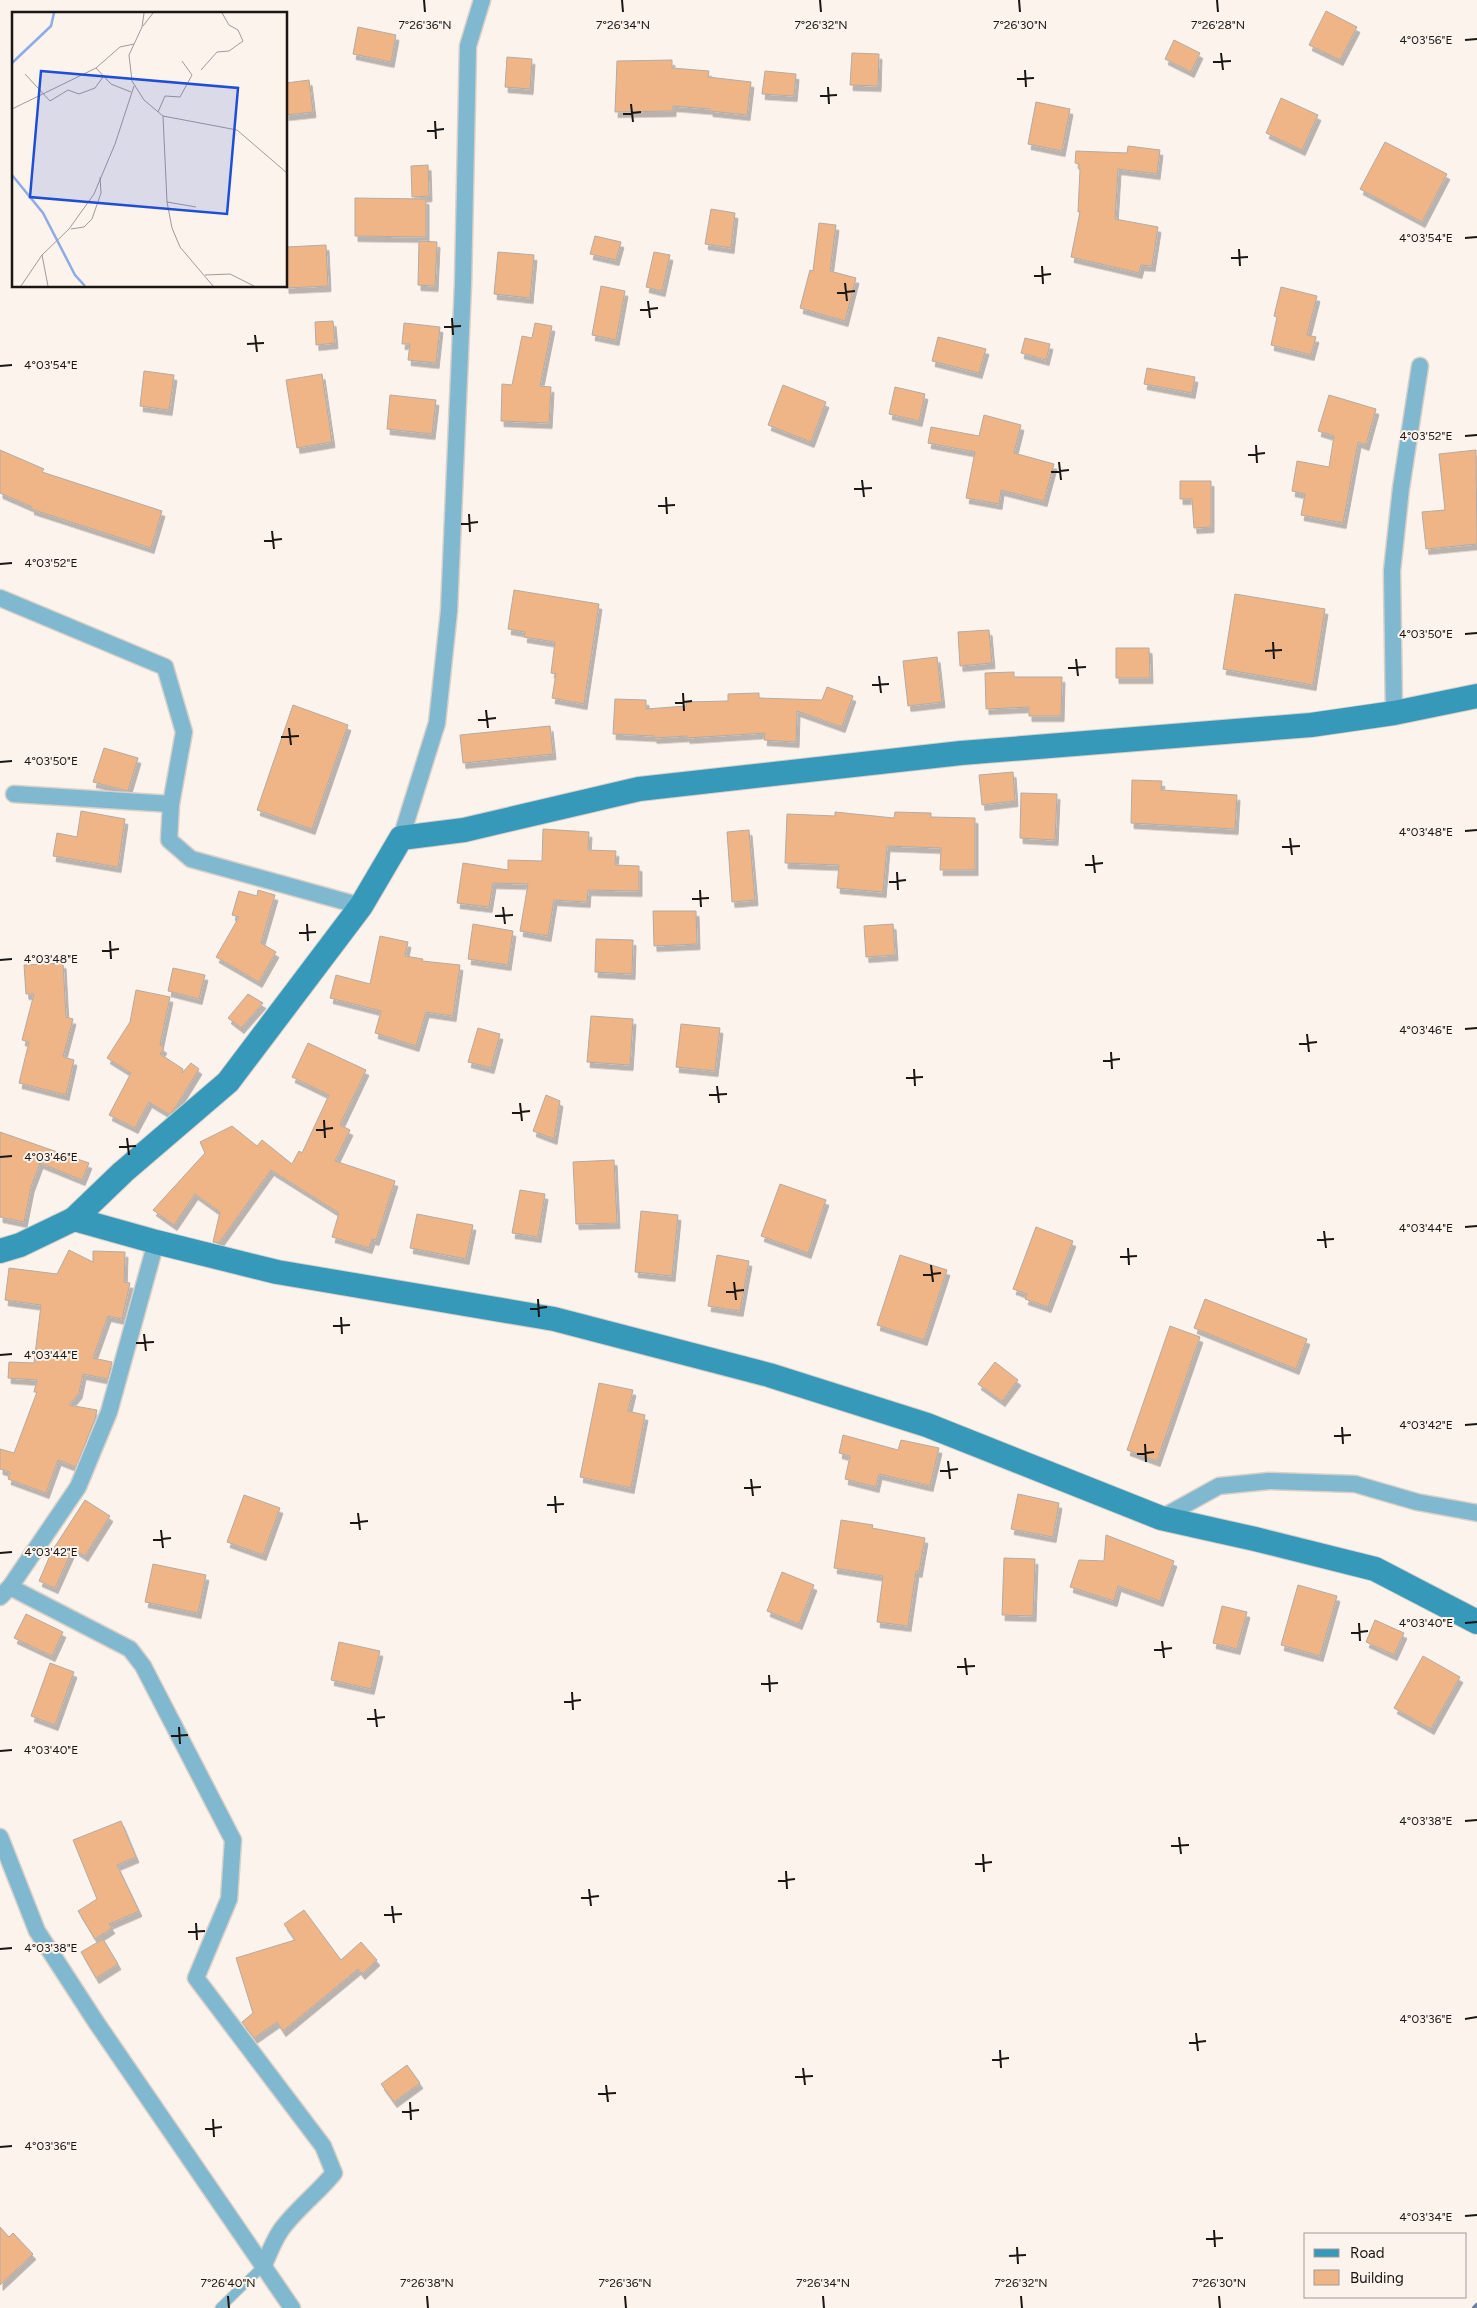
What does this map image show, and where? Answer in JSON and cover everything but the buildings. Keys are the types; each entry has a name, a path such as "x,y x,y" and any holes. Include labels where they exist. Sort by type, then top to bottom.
{"street":[{"path":"0,1251 20,1245 74,1218 123,1172 228,1082 361,906 401,838 437,724 449,611 463,284 468,46 482,0"},
{"path":"1394,713 1392,571 1401,488 1420,366"},
{"path":"0,598 165,667 184,732 171,804 169,840 191,859 361,906"},
{"path":"401,838 464,830 639,789 960,753 1310,725 1394,713 1477,696"},
{"path":"14,794 171,804"},
{"path":"74,1218 156,1242 277,1272 554,1319 769,1375 927,1425 1161,1518 1256,1539 1375,1569 1477,1622"},
{"path":"156,1242 109,1412 78,1487 5,1592 130,1648 143,1666 232,1840 229,1899 211,1937 196,1978 323,2146 334,2173 321,2189 298,2209 280,2231 264,2265"},
{"path":"1161,1518 1219,1486 1269,1480 1355,1484 1417,1502 1477,1513"},
{"path":"0,1837 37,1930 96,2022 292,2308"}],"lane":[{"path":"220,2308 264,2265"}]}
